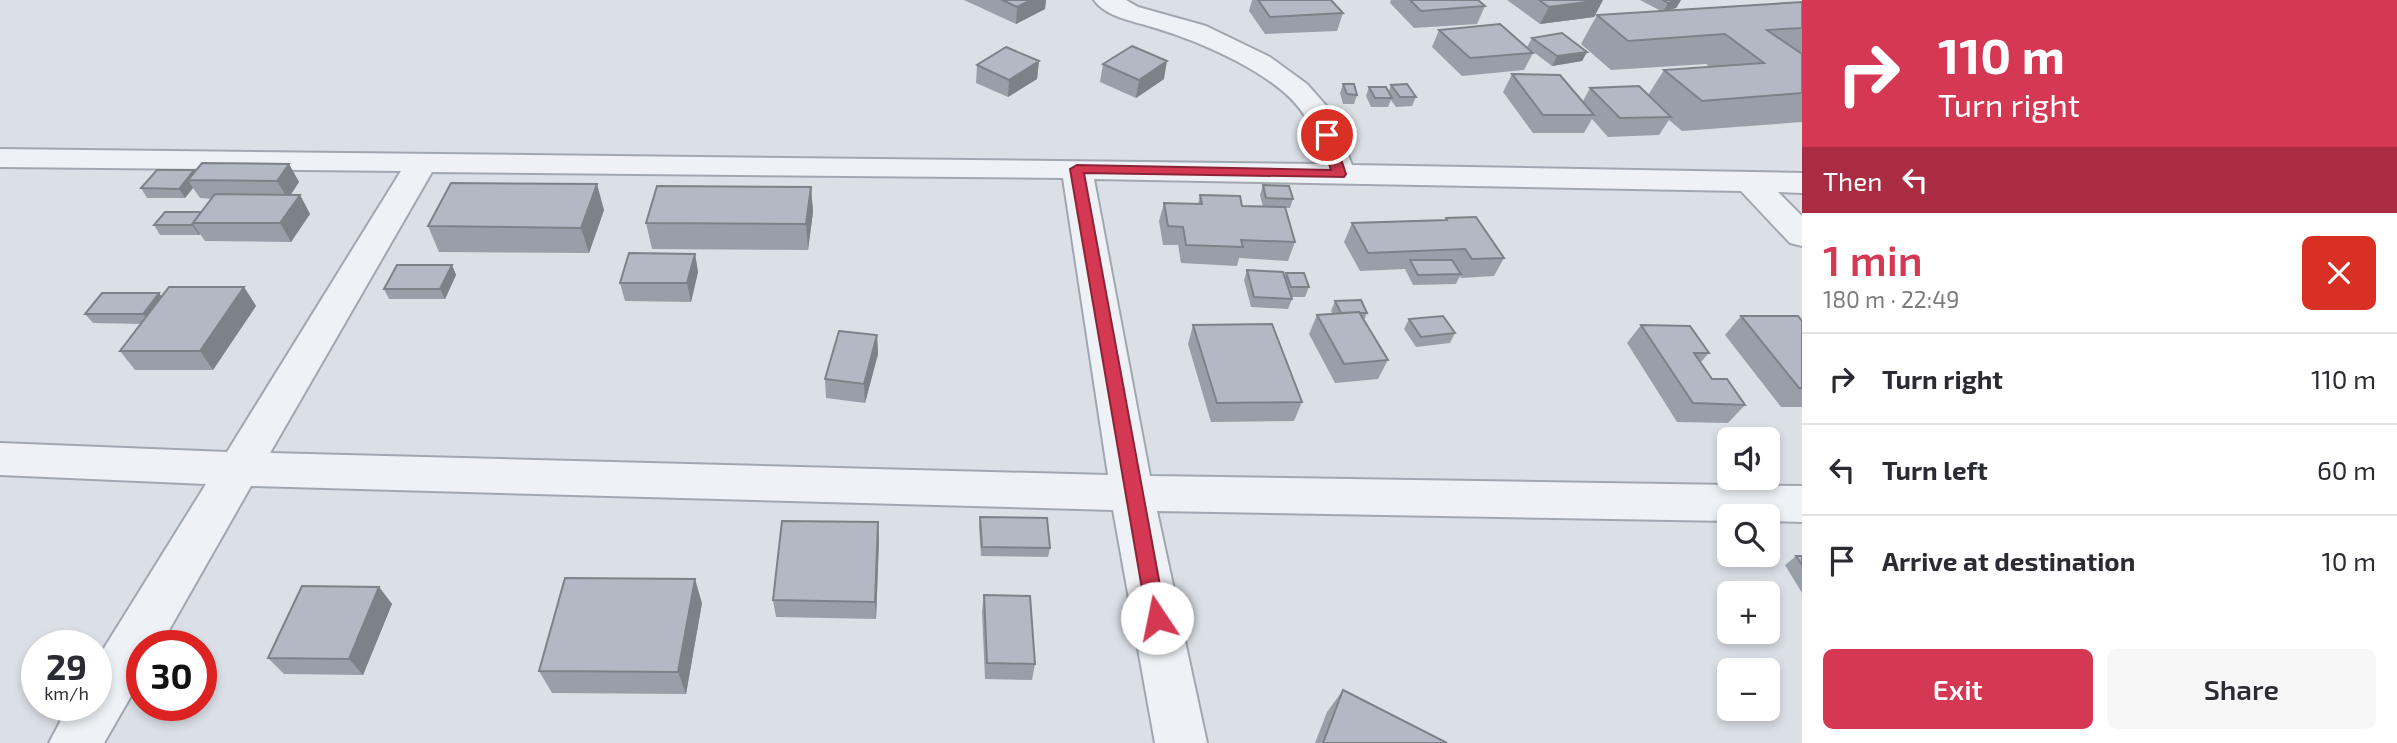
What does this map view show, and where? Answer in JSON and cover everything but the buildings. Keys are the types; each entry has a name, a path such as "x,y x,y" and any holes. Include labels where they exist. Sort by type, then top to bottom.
{"street":[{"path":"1107,0 1129,12 1197,32 1227,46 1260,63 1297,90 1320,116 1339,174"},
{"path":"0,158 1077,169 1802,183"},
{"path":"75,743 422,162"},
{"path":"1077,169 1132,494 1181,743"},
{"path":"1750,182 1802,235"},
{"path":"0,459 239,470 1132,494 1802,504"}],"route":[{"path":"1157,618 1132,494 1077,169 1339,174 1327,135"}]}
